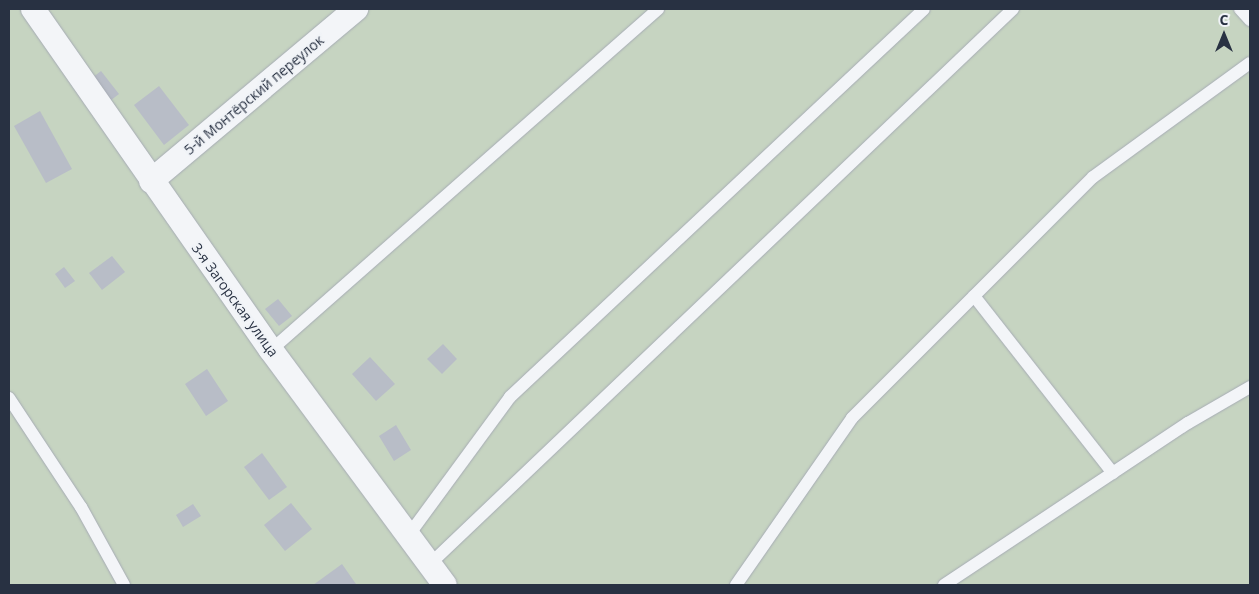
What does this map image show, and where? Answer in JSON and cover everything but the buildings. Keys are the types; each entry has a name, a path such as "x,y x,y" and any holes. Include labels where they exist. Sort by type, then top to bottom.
{"street":[{"name":"3-я Загорская улица","path":"34,9 151,182 271,350 445,585"},
{"name":"5-й Монтёрский переулок","path":"151,182 356,9"}],"lane":[{"path":"271,350 658,9"},
{"path":"408,536 510,397 924,9"},
{"path":"430,564 1013,9"},
{"path":"1240,9 1250,20"},
{"path":"736,585 852,418 1093,177 1250,63"},
{"path":"974,296 1113,473"},
{"path":"944,585 1113,473 1250,387"},
{"path":"9,398 82,506 124,585"}],"green space":[{"path":"9,9 1240,9 1250,20 1250,585 9,585"}]}
